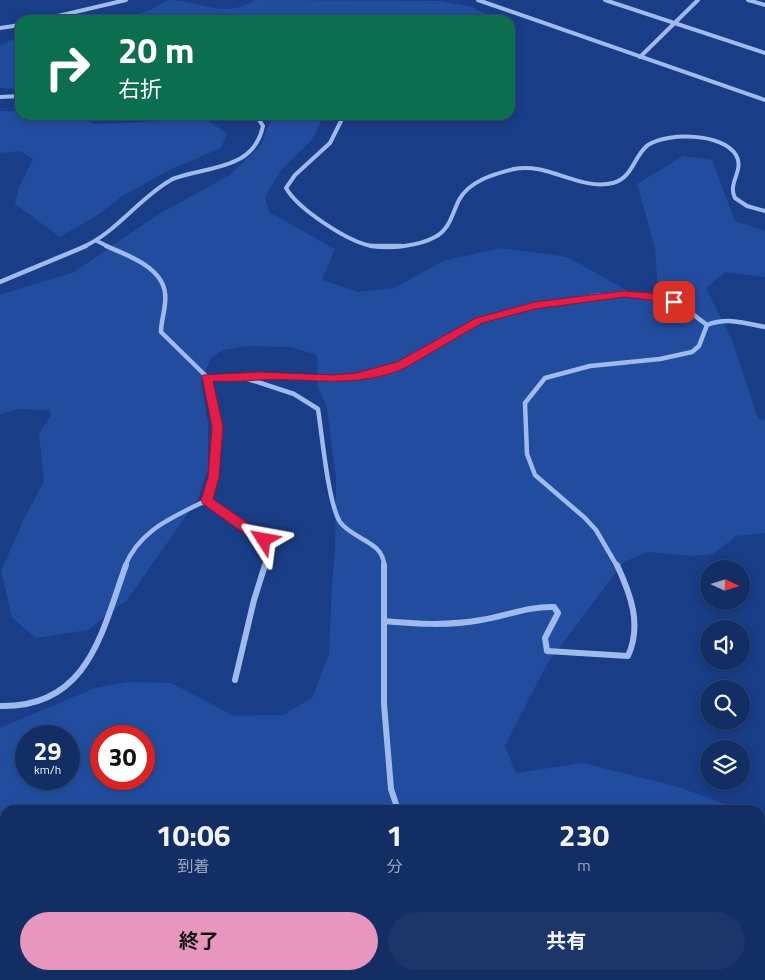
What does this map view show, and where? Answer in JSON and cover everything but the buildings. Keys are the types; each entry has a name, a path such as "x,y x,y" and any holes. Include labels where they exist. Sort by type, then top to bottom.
{"street":[{"path":"62,15 126,0"},
{"path":"478,0 765,100"},
{"path":"605,0 765,52"},
{"path":"640,57 698,0"},
{"path":"748,0 765,5"},
{"path":"0,28 15,26"},
{"path":"0,97 15,96"},
{"path":"0,282 97,241 147,197 172,179 236,162 246,157 261,136 263,126 259,120"},
{"path":"341,120 329,144 309,164 292,176 286,188 295,202 307,211 354,240 371,246 421,242 435,237 446,228 454,217 463,194 477,182 521,168 544,168 592,183 612,183 625,178 646,148 662,139 685,136 706,137 723,144 735,152 740,166 733,195 748,207 765,212"},
{"path":"0,706 19,707 41,700 68,685 83,669 96,650 123,572 134,548 162,520 207,500 212,488 218,445 218,427 207,377 161,332 166,293 162,281 154,271 97,241"},
{"path":"207,377 245,378 259,376 333,379 368,375 401,365 479,320 535,306 597,296 624,294 650,296 674,302 707,324"},
{"path":"384,621 424,625 449,623 480,620 541,606 554,607 558,613 545,638 547,651 628,656 634,643 636,627 635,614 623,578 613,557 596,530 585,518 535,475 527,454 525,403 536,386 545,378 590,366 660,359 692,352 699,346 707,324 715,321 734,320 765,326"},
{"path":"245,378 289,391 310,402 318,409 334,504 340,522 360,538 370,542 384,557 384,704 388,767 391,789 396,805"},
{"path":"207,500 264,540 270,549 254,600 235,680"}],"shaded area":[{"path":"168,0 222,9 244,6 255,0 442,1 471,7 488,15 136,15"},
{"path":"15,38 15,89 0,88 0,46"},
{"path":"0,111 15,111 15,120 84,120 96,124 207,120 227,134 221,148 169,170 124,195 99,214 60,237 15,204 19,187 33,159 20,151 0,153"},
{"path":"271,120 322,120 312,140 281,170 265,197 269,212 335,249 322,280 358,292 394,288 443,261 501,248 567,257 632,293 658,292 655,248 637,184 683,156 712,160 735,221 765,231 765,277 725,272 706,288 732,340 758,419 765,420 765,533 736,536 713,554 693,556 648,552 624,562 547,664 505,746 516,773 583,763 675,786 727,805 0,805 0,728 95,688 128,682 171,683 234,716 283,715 312,698 329,654 335,550 336,479 327,407 318,388 317,355 290,347 246,346 223,350 211,358 201,382 208,424 208,469 198,499 127,600 88,630 35,638 12,617 1,571 23,521 44,481 39,433 51,415 49,410 19,409 0,414 0,295 74,272 159,214 230,175 261,145"}],"route":[{"path":"264,540 207,500 212,488 218,445 218,427 207,377 245,378 259,376 333,379 356,377 392,369 401,365 479,320 535,306 597,296 624,294 650,296 674,302"}]}
